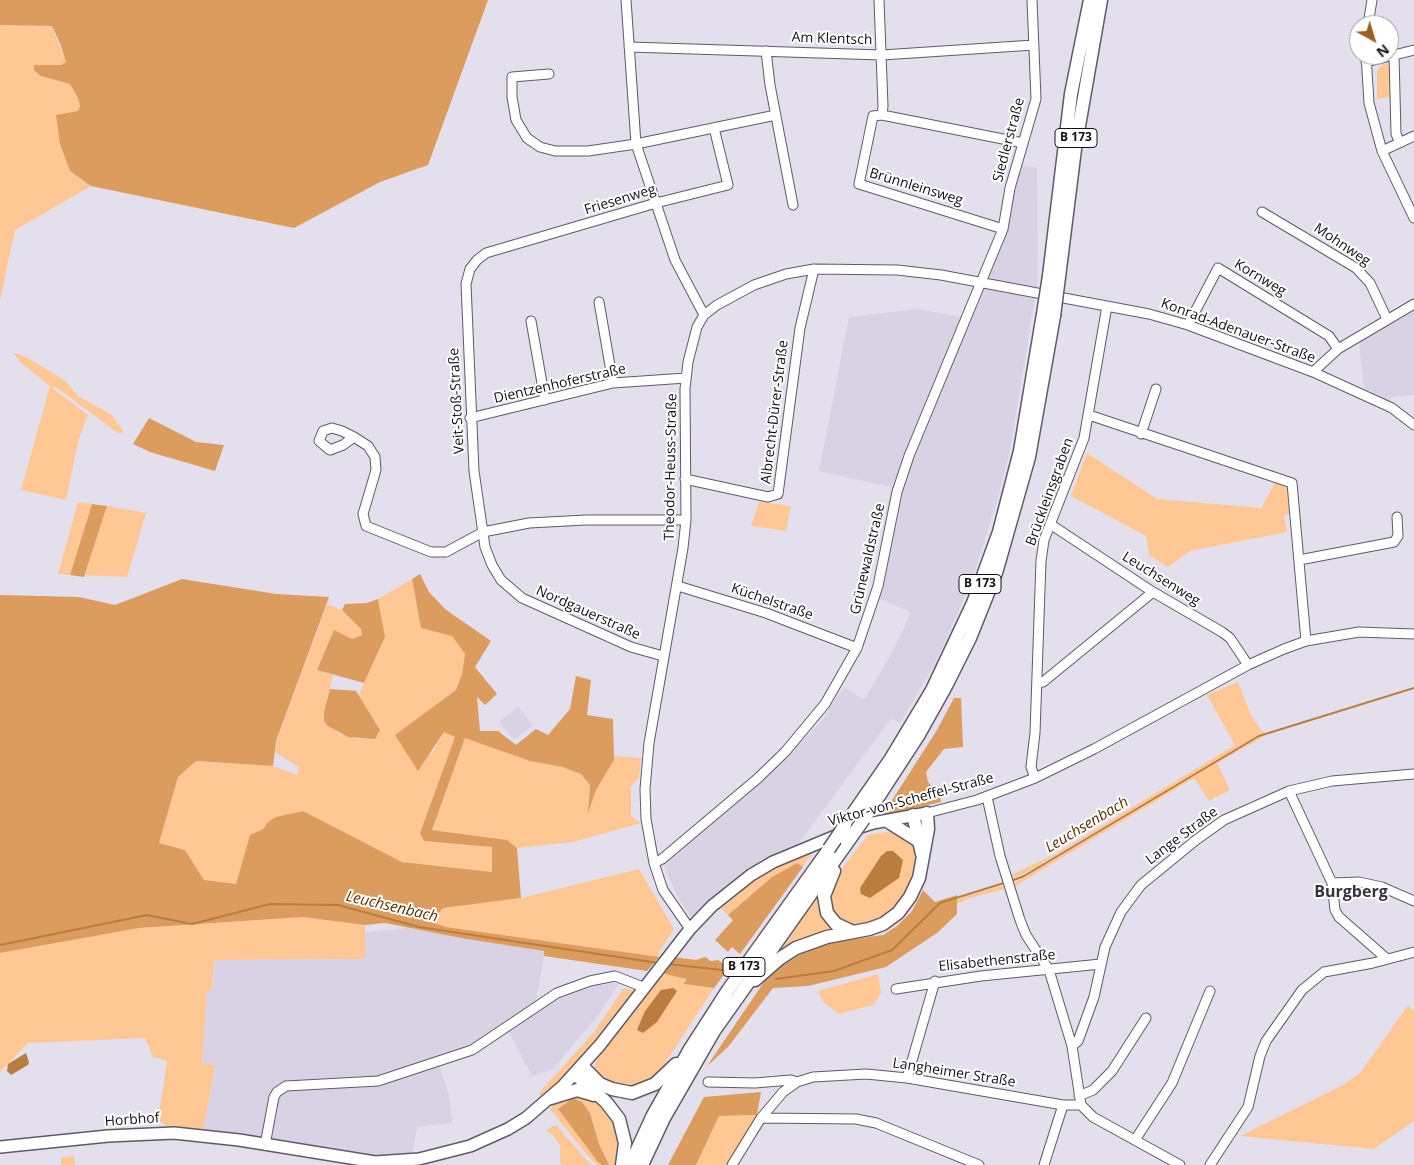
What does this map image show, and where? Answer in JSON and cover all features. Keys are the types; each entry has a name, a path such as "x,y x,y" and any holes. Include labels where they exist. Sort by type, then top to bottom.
{"highway":[{"name":"B 173","path":"1054,277 1072,94 1090,0"},
{"name":"B 173","path":"642,1165 690,1070 736,997 864,819 918,736 970,638 996,573 1030,457 1054,277 1101,0"},
{"name":"B 173","path":"630,1165 652,1117 690,1049 728,990 890,760 932,690 973,603 999,532 1020,452 1049,315"},
{"path":"736,997 779,959 796,948 811,942 883,924 901,910 915,889 928,829 927,813"},
{"path":"913,815 917,840 922,854"},
{"path":"888,820 917,840"},
{"path":"847,843 827,886 824,904 831,919 853,932"},
{"path":"579,1070 600,1084 612,1089 632,1092 655,1084 690,1049"},
{"path":"579,1070 597,1096"},
{"path":"551,1098 577,1090 597,1096 606,1102 619,1120 625,1143 622,1165"}],"main road":[{"name":"Viktor-von-Scheffel-Straße","path":"265,1145 349,1160 375,1162 408,1161 448,1154 508,1129 551,1098 579,1070 669,954 690,929 726,894 773,862 845,832 888,820 927,813"},
{"name":"Horbhof","path":"0,1147 108,1136 174,1133 265,1145"}],"street":[{"path":"626,0 636,144 675,260 704,315"},
{"path":"879,0 882,55 877,116 1023,143"},
{"name":"Siedlerstraße","path":"982,282 1003,229 1010,188 1036,99 1032,0"},
{"path":"1370,15 1372,0"},
{"name":"Am Klentsch","path":"630,47 882,55 1034,45"},
{"path":"1399,54 1414,50"},
{"path":"766,51 776,115 794,205"},
{"path":"1366,65 1369,103 1382,151 1414,218"},
{"path":"1394,65 1396,134 1400,143"},
{"path":"550,74 512,77 516,120 520,129 533,144 555,150 575,152 636,144 776,115"},
{"name":"Brünnleinsweg","path":"877,116 859,184 1003,229"},
{"name":"Friesenweg","path":"470,269 476,260 486,253 656,203 728,185 714,128"},
{"path":"1382,151 1414,136"},
{"name":"Mohnweg","path":"1262,212 1356,268 1370,282 1387,319"},
{"name":"Kornweg","path":"1188,325 1218,268 1330,336 1338,349"},
{"name":"Veit-Stoß-Straße","path":"470,269 466,284 470,418 474,470 483,532"},
{"name":"Theodor-Heuss-Straße","path":"690,929 663,890 654,863 646,819 645,789 649,743 663,656 678,586 686,520 686,378 693,335 704,315 725,300 754,285 786,274 814,269 897,270 982,282"},
{"name":"Albrecht-Dürer-Straße","path":"685,479 768,497 778,494 800,328 814,269"},
{"name":"Konrad-Adenauer-Straße","path":"982,282 1108,306 1188,325 1313,372 1392,408 1414,425"},
{"name":"Grünewaldstraße","path":"654,863 662,859 750,785 785,752 825,704 857,648 878,586 897,492 909,456 982,282"},
{"path":"599,302 613,383"},
{"path":"1313,372 1338,349 1414,304"},
{"name":"Brückleinsgraben","path":"1035,778 1031,767 1037,683 1041,560 1044,540 1080,450 1089,415 1108,306"},
{"path":"531,321 545,400"},
{"name":"Dientzenhoferstraße","path":"470,418 613,383 686,378"},
{"path":"1141,434 1156,389"},
{"path":"1089,415 1269,477 1291,482 1306,641"},
{"path":"354,437 368,446 375,457 376,470 363,514 366,526 439,554 483,532 542,522 686,520"},
{"path":"1299,560 1394,542 1398,536 1397,517"},
{"name":"Leuchsenweg","path":"1050,524 1153,592 1230,638 1248,665"},
{"name":"Nordgauerstraße","path":"483,532 492,565 501,580 522,598 631,647 663,656"},
{"name":"Küchelstraße","path":"678,586 766,613 857,648"},
{"path":"1037,683 1043,682 1153,592"},
{"name":"Viktor-von-Scheffel-Straße","path":"927,813 987,797 1035,778 1094,749 1248,665 1306,641 1359,632 1414,634"},
{"name":"Lange Straße","path":"1072,1046 1078,1041 1094,997 1110,933 1121,912 1141,886 1196,840 1224,820 1288,791 1332,781 1414,774"},
{"path":"1288,791 1332,883 1335,910 1342,921 1387,959"},
{"path":"987,797 1008,881 1026,935 1049,970 1072,1046 1080,1101 1093,1117 1180,1165"},
{"path":"1332,883 1360,882 1382,887 1414,901"},
{"path":"1210,1165 1248,1107 1260,1056 1266,1041 1302,990 1324,972 1414,952"},
{"name":"Elisabethenstraße","path":"896,989 935,981 1101,964"},
{"path":"265,1145 274,1097 281,1088 378,1081 472,1050 542,1003 572,986 606,977 622,977 643,986"},
{"path":"907,1078 935,981"},
{"path":"1135,1140 1172,1083 1210,991"},
{"path":"1080,1101 1112,1071 1146,1018"},
{"name":"Langheimer Straße","path":"708,1082 755,1083 791,1080 797,1082 813,1077 841,1075 907,1078 1063,1105 1080,1101"},
{"path":"732,1165 761,1118 783,1092 797,1082"},
{"path":"1044,1165 1063,1105"},
{"path":"761,1118 856,1119 876,1123 979,1165"}],"shaded area":[{"path":"0,0 488,0 428,165 380,182 294,228 91,186 70,171 60,144 56,115 78,111 80,106 78,98 70,84 41,76 34,70 34,65 61,65 66,62 60,43 52,26 0,25"},
{"path":"0,25 52,26 66,62 55,66 41,76 70,84 78,98 80,106 78,111 56,115 70,171 91,186 15,230 0,300"},
{"path":"1381,65 1390,65 1391,97 1377,99 1377,70"},
{"path":"1014,164 1037,168 1038,278 1010,450 998,497 975,571 955,620 933,667 900,723 891,719 798,844 778,853 732,882 691,917 678,897 663,864 752,789 790,754 823,719 844,687 864,700 894,649 911,612 871,595 891,487 819,471 849,317 918,309 962,317 1001,225"},
{"path":"1414,311 1414,395 1391,397 1391,402 1364,388 1359,342"},
{"path":"13,352 28,358 66,381 78,396 112,415 124,432 118,433 57,388 51,387 88,415 78,442 66,500 21,490 50,386 21,363"},
{"path":"149,418 196,442 224,445 215,471 150,452 133,444"},
{"path":"1087,453 1157,499 1261,508 1275,483 1281,483 1287,489 1290,513 1284,515 1287,532 1190,551 1168,567 1149,555 1146,536 1071,496"},
{"path":"78,502 92,504 70,575 58,574"},
{"path":"759,502 791,506 786,531 751,526"},
{"path":"92,504 107,506 84,577 70,575"},
{"path":"107,506 146,513 127,577 85,575"},
{"path":"420,574 429,592 445,609 491,641 475,667 497,694 485,705 477,697 480,731 498,731 516,745 536,729 548,735 570,709 576,676 591,680 587,715 613,719 614,760 596,790 588,813 590,785 581,774 562,767 530,761 465,738 432,830 507,840 517,848 521,898 443,908 432,922 446,927 659,957 647,971 544,956 544,951 461,938 385,923 365,925 303,917 139,928 0,953 0,595 79,597 115,605 182,579 276,594 329,597 276,741 273,766 196,761 178,777 159,843 185,850 204,880 236,884 250,835 263,829 268,822 276,817 303,811 402,862 492,872 492,847 424,841 420,833 455,737 444,732 418,771 395,735 456,690 462,674 465,654 452,636 421,628 412,579"},
{"path":"412,579 421,628 453,636 465,654 462,674 456,690 395,735 431,755 444,732 455,737 420,833 425,841 492,847 492,872 402,862 303,811 268,822 263,829 250,835 236,884 204,880 185,850 159,843 178,777 196,761 273,766 297,775 299,767 275,752 276,742 327,604 342,610 361,629 362,635 352,639 334,631 317,670 333,675 324,712 324,721 340,734 358,739 380,729 358,696 385,637 378,599"},
{"path":"378,599 385,637 364,683 317,670 334,630 352,639 362,635 361,629 342,610 345,604 367,603"},
{"path":"1238,682 1251,715 1262,731 1266,732 1029,871 1014,878 1011,875 1055,854 1235,745 1207,695"},
{"path":"330,689 356,691 380,730 375,739 348,737 328,726 324,721 324,712"},
{"path":"954,698 961,698 963,747 944,749 926,772 928,782 940,796 941,802 882,816 937,730"},
{"path":"518,707 533,725 514,740 499,722"},
{"path":"1268,734 1217,763 1230,790 1209,801 1194,778 1015,886 1014,883 1259,737"},
{"path":"465,737 530,761 562,767 581,774 590,785 589,810 596,790 614,760 613,756 641,758 639,777 631,787 631,816 641,823 573,842 517,848 507,840 432,830"},
{"path":"891,831 900,833 910,841 915,848 916,856 912,881 898,906 878,921 856,927 836,918 829,905 831,886 838,873 868,835"},
{"path":"815,849 803,867 797,863 772,877 728,915 721,909 755,880 783,863"},
{"path":"887,851 893,851 903,860 899,878 870,898 861,894 860,888 881,856"},
{"path":"797,863 803,867 740,954 732,947 728,952 715,940 733,920 728,915 772,877"},
{"path":"639,869 674,929 659,952 659,957 446,927 432,922 443,908 521,898"},
{"path":"1004,885 1005,889 970,898 957,904 957,899"},
{"path":"923,890 935,902 957,895 957,914 937,933 886,967 808,986 773,988 728,1047 707,1066 764,982 782,966 804,952 834,942 883,935 897,926 912,911"},
{"path":"819,895 840,930 782,951 780,950"},
{"path":"303,917 365,925 365,959 214,960 212,990 207,990 202,1063 215,1066 203,1131 169,1128 158,1120 167,1061 153,1057 145,1038 28,1043 0,1072 0,953 139,928"},
{"path":"407,928 545,951 536,999 545,1006 563,995 583,987 619,983 599,1014 553,1069 532,1076 505,1025 476,1044 437,1057 449,1096 452,1123 417,1127 412,1156 357,1155 300,1144 203,1131 215,1067 202,1063 207,989 213,989 214,960 365,959 365,932"},
{"path":"674,957 696,960 705,957 711,961 718,960 729,968 714,988 684,984 686,979 662,973"},
{"path":"660,972 686,979 684,984 714,988 652,1083 623,1089 597,1076 594,1067 598,1057"},
{"path":"878,974 881,992 878,999 872,1005 839,1014 823,1002 818,991"},
{"path":"626,988 635,992 587,1053 542,1099 539,1093 594,1032 623,989"},
{"path":"673,988 677,991 657,1022 643,1033 637,1030 645,1011 661,990"},
{"path":"1408,1005 1414,1011 1414,1121 1374,1149 1240,1136 1343,1085 1360,1073"},
{"path":"26,1053 28,1065 11,1075 7,1071 8,1064"},
{"path":"761,1092 757,1115 719,1116 696,1165 668,1165 704,1097"},
{"path":"582,1095 599,1102 608,1109 620,1135 617,1165 609,1165 599,1144 590,1113 558,1109 602,1165 597,1165 588,1156 550,1109 553,1105 567,1097"},
{"path":"573,1098 582,1102 590,1113 599,1144 609,1165 602,1165 598,1162 558,1109"},
{"path":"757,1115 727,1165 696,1165 719,1116"},
{"path":"553,1126 557,1126 591,1165 562,1165 560,1162 560,1145 552,1134 546,1131"},
{"path":"74,1156 75,1165 61,1165 61,1158"}],"waterway":[{"name":"Leuchsenbach","path":"1011,881 1024,876 1259,736 1414,688"},
{"name":"Leuchsenbach","path":"776,979 834,971 892,950 940,903 1004,883"},
{"name":"Leuchsenbach","path":"0,945 147,915 192,924 270,904 338,905 419,927 658,963"},
{"name":"Leuchsenbach","path":"668,964 722,970"}],"district":[{"name":"Burgberg","path":"1351,892"}]}
